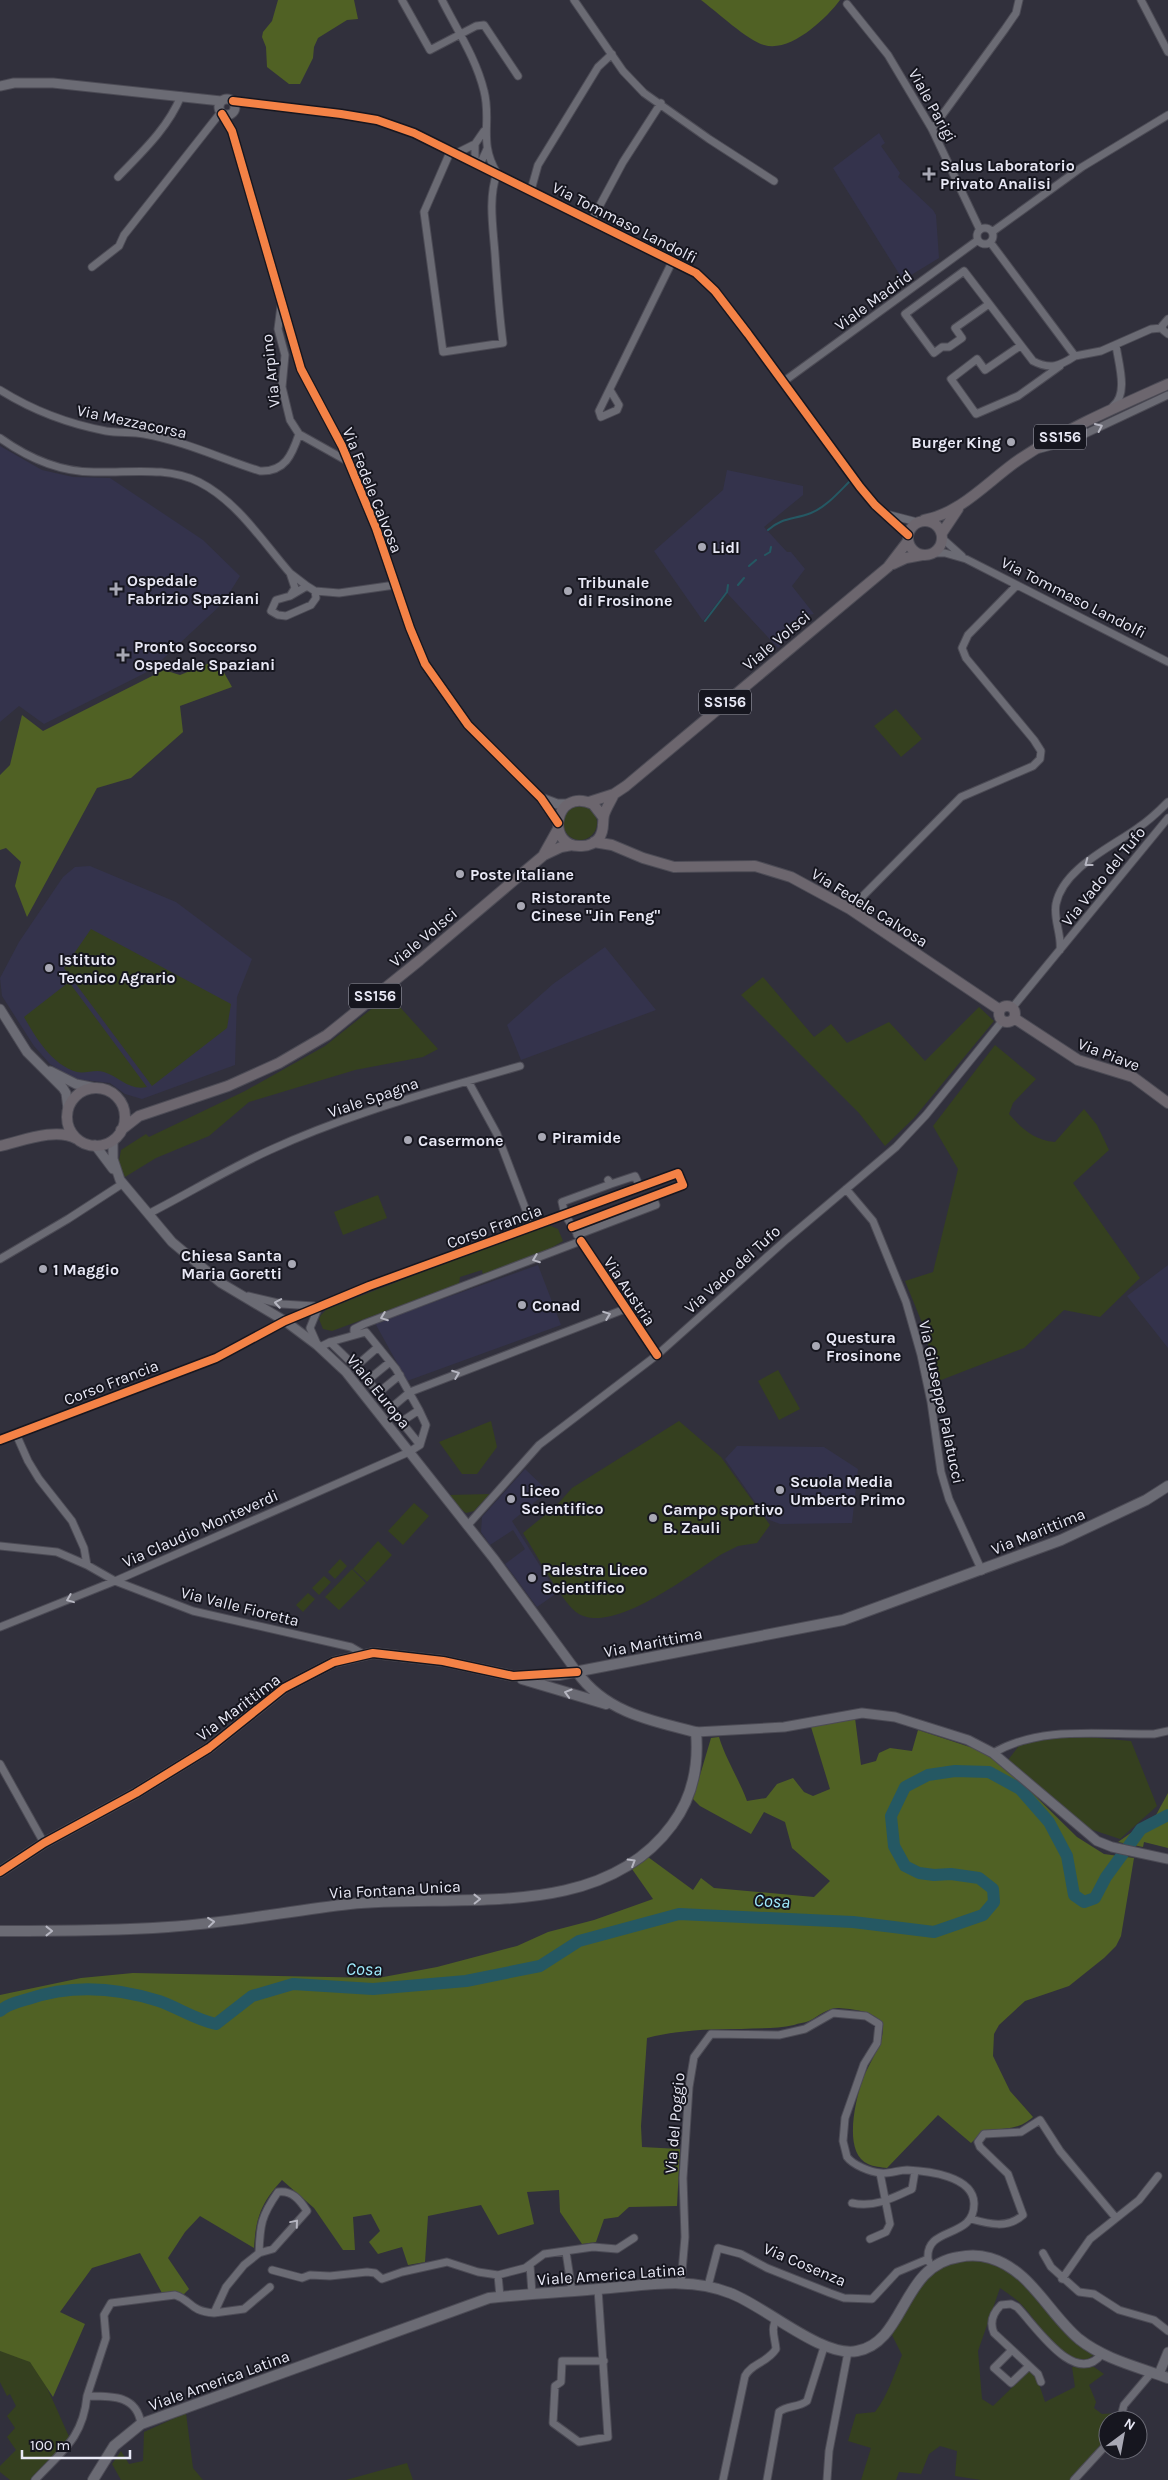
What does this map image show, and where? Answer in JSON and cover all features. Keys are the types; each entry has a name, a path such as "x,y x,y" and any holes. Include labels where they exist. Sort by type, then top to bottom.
{"main road":[{"name":"SS156","path":"921,521 937,518 961,504 1021,458 1102,414 1168,384"},
{"name":"SS156","path":"933,553 941,544 942,536 961,504"},
{"path":"921,521 937,525 942,536"},
{"name":"Viale Volsci","path":"888,567 908,538 911,527 921,521"},
{"path":"908,538 913,550 922,555"},
{"name":"Viale Volsci","path":"588,802 614,794 888,567 906,558 933,553"},
{"name":"Viale Volsci","path":"604,820 614,794"},
{"name":"SS156","path":"558,826 561,812 568,804 580,800 588,802"},
{"path":"588,802 596,806 604,820"},
{"name":"SS156","path":"572,845 585,846 594,842 600,836 604,820"},
{"name":"Via Fedele Calvosa","path":"604,820 613,838 625,850"},
{"path":"558,826 563,839 572,845"},
{"name":"Viale Volsci","path":"544,855 558,826"},
{"name":"Via Fedele Calvosa","path":"594,842 608,844 674,868 737,866 774,870 815,888 850,909 1007,1014"},
{"name":"Viale Volsci","path":"153,1111 185,1102 279,1063 326,1036 420,960 500,890 544,855 561,847 572,845"},
{"name":"Via Piave","path":"1007,1014 1078,1060 1133,1077 1168,1103"},
{"name":"SS156","path":"96,1088 111,1092 122,1104 131,1108 153,1111"},
{"path":"32,1138 59,1127 78,1094 96,1088"},
{"path":"121,1130 125,1117 122,1104"},
{"name":"SS156","path":"113,1140 131,1121 153,1111"},
{"path":"68,1114 72,1132 82,1142"},
{"path":"0,1146 32,1138 68,1134 82,1142 95,1145 113,1140"},
{"name":"Via Marittima","path":"0,1872 44,1842 136,1793 209,1748 284,1688 334,1662 373,1653 443,1661 513,1676 577,1672 843,1620 982,1571 1061,1540 1146,1500 1168,1486"},
{"path":"577,1672 592,1690 614,1707"},
{"path":"513,1676 614,1707 648,1720 696,1732"},
{"name":"Via Fontana Unica","path":"0,1931 89,1931 168,1927 351,1904 503,1898 580,1888 611,1875 643,1855 665,1835 686,1802 694,1779 698,1754 696,1732"},
{"path":"930,2263 968,2256 989,2258 1007,2265 1026,2279 1077,2338 1102,2354 1160,2375"},
{"name":"Viale America Latina","path":"93,2480 114,2446 141,2424 474,2303 500,2297 598,2289 681,2283 708,2286 731,2293 824,2347 848,2352 866,2349 877,2342 892,2324 930,2263"}],"street":[{"path":"402,0 430,50 476,26 487,26 518,76"},
{"path":"442,0 478,70 485,93 484,131 486,149 497,173 492,186 492,210 496,292 503,343 443,352 424,212 454,152 475,144 484,131"},
{"path":"574,0 612,54 644,93 661,103 709,139 774,181"},
{"path":"932,129 1016,13 1019,0"},
{"path":"1141,0 1168,52"},
{"name":"Viale Parigi","path":"847,4 888,55 932,129 980,230"},
{"path":"531,190 538,165 598,67 612,54"},
{"path":"0,86 14,83 53,83 181,96 201,99 221,109 229,115 234,107 228,98 221,109 124,235 119,246 92,268"},
{"path":"118,177 159,133 175,110 181,96"},
{"path":"592,220 619,169 661,103"},
{"name":"Via Tommaso Landolfi","path":"234,107 252,104 341,114 377,120 414,133 696,273 715,291 840,461 883,512 908,538"},
{"name":"Via Fedele Calvosa","path":"232,131 234,107"},
{"name":"Via Fedele Calvosa","path":"221,109 232,131 281,306 301,369 349,462 376,528 410,628 425,664 468,725 541,798 558,826"},
{"path":"992,232 1082,167 1168,115"},
{"path":"475,144 475,163 482,160 486,149"},
{"path":"988,228 992,232 993,237 990,242 985,244 978,240 977,234 980,230 988,228"},
{"name":"Viale Madrid","path":"783,382 978,240"},
{"path":"990,242 1075,356"},
{"path":"610,390 673,260"},
{"path":"989,304 955,328 962,338 950,347 942,347 934,353 906,314 964,270 1033,361 1044,367 1063,364"},
{"name":"Via Arpino","path":"281,306 278,329 285,355 282,387 290,420 299,434"},
{"path":"1162,328 1163,323 1168,319"},
{"path":"1020,346 985,370 977,359 951,379 976,414 1018,396 1075,356 1116,345 1152,330 1162,328"},
{"path":"1162,328 1168,334"},
{"path":"1102,414 1117,403 1121,394 1116,345"},
{"name":"Via Mezzacorsa","path":"0,390 19,402 78,425 109,431 144,434 185,445 260,471 271,472 281,468 288,461 299,434"},
{"path":"1037,450 1070,441 1168,395"},
{"path":"299,434 349,462"},
{"path":"0,438 32,458 69,470 160,472 198,481 226,501 290,573 315,591 339,593 395,585"},
{"path":"883,512 898,518 921,521"},
{"name":"Via Tommaso Landolfi","path":"942,536 966,559"},
{"name":"Via Tommaso Landolfi","path":"933,553 945,553 966,559 1168,662"},
{"path":"290,573 295,588 290,596"},
{"path":"850,909 961,797 1033,766 1040,759 1041,751 1034,740 966,658 962,648 968,635 1017,585"},
{"path":"307,586 290,596 276,600 271,611 278,615 286,616 339,593"},
{"path":"311,605 316,598 315,591"},
{"path":"541,798 557,804 568,804"},
{"name":"Via Vado del Tufo","path":"1060,950 1061,941 1055,908 1060,893 1068,881 1085,864 1142,826 1168,802"},
{"name":"Via Vado del Tufo","path":"467,1526 539,1445 656,1355 896,1147 926,1115 1168,818"},
{"path":"0,1009 27,1052 44,1067 66,1092 68,1114"},
{"name":"Viale Spagna","path":"148,1214 238,1166 296,1139 430,1092 520,1066"},
{"path":"44,1067 76,1084 96,1088"},
{"path":"468,1081 497,1134 532,1226"},
{"path":"113,1140 112,1149 116,1171"},
{"path":"95,1145 116,1171"},
{"name":"Viale Europa","path":"116,1171 122,1184 187,1256 237,1294 285,1321 319,1346 346,1372 467,1526 577,1672"},
{"name":"Corso Francia","path":"0,1440 216,1358 285,1321 319,1306 678,1173 683,1186 653,1197"},
{"path":"565,1215 562,1202 609,1182 635,1176 640,1187"},
{"path":"0,1259 68,1219 122,1184"},
{"name":"Via Giuseppe Palatucci","path":"846,1189 873,1221 906,1302 923,1364 941,1472 949,1499 982,1571"},
{"path":"354,1335 354,1329 364,1324 579,1238 656,1205 653,1197 572,1227"},
{"name":"Via Austria","path":"565,1215 656,1355"},
{"path":"237,1294 282,1304 319,1306 310,1328 319,1346 366,1332 400,1375 420,1410 426,1425 420,1445"},
{"path":"391,1408 410,1392 625,1308"},
{"path":"330,1342 368,1380 420,1445"},
{"path":"355,1367 378,1347"},
{"path":"368,1380 390,1362"},
{"path":"378,1393 400,1375"},
{"path":"401,1422 420,1410"},
{"path":"16,1434 28,1461 39,1479 72,1520 84,1548 87,1565"},
{"name":"Via Claudio Monteverdi","path":"0,1627 115,1581 409,1452 420,1445"},
{"name":"Via Valle Fioretta","path":"0,1546 57,1552 87,1565 115,1581 193,1611 351,1646 363,1654"},
{"path":"696,1732 784,1727 862,1713 895,1717 932,1728 993,1753 1097,1841 1112,1848 1168,1860"},
{"path":"993,1753 1012,1743 1059,1734 1091,1732 1154,1734 1168,1730"},
{"path":"0,1764 44,1842"},
{"name":"Via del Poggio","path":"681,2283 685,2237 683,2178 689,2087 694,2057 710,2034 779,2035 805,2029 833,2013 866,2016 879,2024 877,2043 864,2064 845,2118 844,2152 850,2161 880,2173 914,2171 950,2178 966,2185 974,2202 971,2219"},
{"path":"930,2263 928,2248 934,2240 960,2228 971,2219 1000,2224 1015,2222 1023,2215 1008,2174 980,2147 978,2142 984,2134 1021,2132 1040,2120 1060,2151 1116,2218"},
{"path":"852,2203 864,2206 886,2201 912,2188 914,2171"},
{"path":"870,2239 882,2235 888,2228 890,2220 880,2173"},
{"path":"1062,2279 1090,2238 1139,2200 1158,2176"},
{"path":"214,2313 234,2277 259,2254 273,2249 307,2211 294,2195 285,2191 278,2192 263,2216 259,2226 259,2254"},
{"path":"272,2270 302,2278 310,2275 330,2276 367,2272 375,2273 382,2279 413,2269 447,2262 478,2272 498,2275 530,2265 544,2254 588,2248 617,2249 634,2238"},
{"name":"Via Cosenza","path":"708,2286 718,2248 741,2254 812,2287 844,2298 856,2299 872,2299 897,2272 930,2263"},
{"path":"566,2252 572,2291"},
{"path":"1043,2253 1051,2267 1062,2279 1079,2292 1094,2294 1120,2310 1154,2320 1168,2331"},
{"path":"530,2265 532,2294"},
{"path":"498,2275 500,2297"},
{"path":"35,2480 70,2442 82,2425 87,2396 106,2338 104,2315 110,2303 175,2296 182,2298 194,2309 214,2313 244,2308 270,2287"},
{"path":"598,2289 604,2361 608,2437 579,2442 554,2423 555,2386 561,2382 562,2361 604,2361"},
{"path":"1041,2382 1038,2374 994,2333 991,2326 996,2310 1006,2304 1017,2307 1054,2348 1071,2362 1082,2365 1092,2363 1102,2354"},
{"path":"723,2480 744,2376 748,2370 770,2358 776,2349 772,2332 772,2325 776,2318"},
{"path":"767,2480 779,2412 807,2402 824,2347"},
{"path":"1012,2350 994,2368 1011,2383 1029,2366"},
{"path":"827,2480 829,2451 848,2352"},
{"path":"1123,2410 1124,2405 1160,2375 1168,2352"},
{"path":"87,2396 103,2396 130,2402 139,2412 141,2424"},
{"path":"1074,2480 1098,2453"}],"shaded area":[{"path":"879,133 885,143 881,146 900,173 898,177 936,215 939,258 903,280 833,168"},
{"name":"Ospedale Fabrizio Spaziani","path":"0,446 42,470 73,477 110,478 203,540 240,576 223,603 151,670 44,724 19,706 0,722"},
{"path":"727,470 803,486 803,495 764,527 787,552 791,552 805,569 792,586 814,614 802,616 785,631 784,642 778,648 726,592 703,621 654,551 723,490"},
{"path":"90,866 176,902 252,959 237,997 235,1065 142,1099 125,1094 110,1083 74,1079 50,1064 34,1046 2,996 0,978 19,942 63,877 75,867"},
{"path":"605,947 656,1010 521,1060 507,1025 553,984"},
{"path":"538,1265 561,1325 407,1381 375,1323"},
{"path":"1168,1265 1168,1348 1127,1296"},
{"path":"737,1446 824,1447 858,1469 852,1523 780,1524 767,1519 725,1459"},
{"path":"525,1469 548,1491 512,1521 557,1593 537,1607 505,1564 525,1549 513,1530 490,1545 481,1532 482,1517"}],"green space":[{"path":"278,0 354,0 358,19 347,20 318,38 314,47 313,58 300,84 289,84 267,67 266,47 262,37 263,32 272,21"},
{"path":"701,0 840,0 817,25 806,33 785,44 774,46 764,45 750,38"},
{"path":"217,660 232,687 180,706 183,732 131,778 97,788 27,917 15,886 21,862 6,848 0,850 0,775 10,765 22,715 43,731 164,670 180,675"},
{"path":"896,709 922,739 901,757 874,726"},
{"path":"580,806 592,811 597,823 592,835 580,840 568,835 563,823 568,811"},
{"path":"91,929 231,1004 227,1028 152,1086 64,968"},
{"path":"763,977 814,1037 831,1024 847,1043 889,1022 925,1061 979,1007 994,1021 914,1118 885,1146 859,1113 741,995"},
{"path":"69,982 147,1087 135,1087 104,1072 77,1072 52,1057 39,1042 24,1017"},
{"path":"389,995 438,1049 423,1057 355,1070 249,1102 209,1136 156,1158 125,1177 118,1166 121,1150 146,1134 149,1137 245,1091 325,1046"},
{"path":"995,1045 1036,1079 1013,1103 1009,1114 1024,1129 1041,1139 1055,1142 1084,1109 1097,1125 1109,1150 1073,1183 1140,1278 1100,1317 1064,1310 1024,1348 936,1382 925,1330 905,1281 933,1272 958,1169 933,1126"},
{"path":"378,1195 387,1218 343,1235 334,1212"},
{"path":"546,1224 558,1229 563,1241 539,1255 483,1276 482,1270 460,1277 459,1284 332,1331 323,1329 319,1319 327,1309"},
{"path":"778,1370 800,1409 779,1420 758,1381"},
{"path":"491,1421 497,1447 477,1474 462,1474 439,1442"},
{"name":"Campo sportivo B. Zauli","path":"679,1421 721,1457 770,1525 757,1543 738,1546 722,1554 672,1588 629,1610 609,1617 591,1618 576,1612 555,1586 523,1533 556,1506 572,1488"},
{"path":"490,1494 474,1511 466,1513 449,1495"},
{"path":"414,1503 429,1516 403,1545 388,1531"},
{"path":"378,1541 392,1555 367,1582 353,1569"},
{"path":"340,1559 347,1566 335,1579 328,1572"},
{"path":"352,1569 366,1583 339,1610 325,1597"},
{"path":"324,1576 331,1582 319,1595 312,1588"},
{"path":"308,1593 315,1599 303,1612 296,1605"},
{"path":"855,1718 861,1765 876,1761 879,1753 890,1748 912,1751 918,1730 985,1752 1020,1781 1077,1837 1104,1854 1134,1858 1121,1936 1116,1946 1069,1986 1025,2001 999,2025 994,2034 993,2056 1010,2091 1033,2117 1025,2123 988,2132 971,2143 938,2115 887,2168 875,2166 868,2164 860,2158 853,2138 856,2101 864,2075 880,2043 882,2034 883,2027 881,2022 873,2015 856,2010 835,2008 827,2010 809,2021 788,2026 694,2030 659,2035 647,2038 641,2126 642,2147 680,2149 677,2206 629,2207 618,2217 604,2219 596,2242 582,2244 560,2212 559,2190 527,2192 534,2224 498,2235 481,2205 428,2216 425,2262 408,2265 402,2247 378,2254 369,2242 380,2231 371,2214 353,2217 355,2250 343,2250 314,2208 282,2180 264,2203 256,2228 254,2248 200,2216 185,2232 168,2258 189,2289 183,2295 173,2292 162,2293 140,2253 92,2268 60,2312 85,2324 53,2397 30,2362 0,2351 0,1995 81,1978 133,1973 378,1978 437,1967 517,1946 548,1932 594,1920 653,1899 632,1869 648,1857 693,1890 701,1878 714,1888 814,1897 830,1881 792,1848 785,1822 764,1812 751,1834 700,1806 693,1799 711,1738 719,1737 747,1801 766,1798 777,1784 793,1778 804,1792 813,1796 830,1789 811,1727"},
{"path":"1076,1736 1131,1741 1157,1806 1120,1839 1090,1829 1008,1760 1021,1743"},
{"path":"1168,1793 1168,1848 1144,1842 1143,1847 1118,1842 1156,1815"},
{"path":"961,2260 975,2261 989,2263 1011,2274 1049,2306 1095,2354 1085,2361 1075,2359 1066,2354 1058,2348 1022,2305 1000,2288 978,2351 982,2399 993,2406 1029,2371 1036,2375 1045,2402 1075,2387 1072,2367 1094,2367 1104,2374 1089,2385 1096,2402 1094,2408 1098,2411 1098,2448 1071,2480 981,2480 955,2476 957,2451 940,2446 929,2454 921,2474 899,2472 896,2480 861,2480 871,2448 848,2441 856,2414 875,2412 880,2405 902,2355 892,2335 926,2277 938,2267"},
{"path":"0,2351 24,2358 35,2367 70,2438 30,2480 10,2480 0,2472 0,2466 16,2450 7,2437 15,2428 7,2416 16,2406 10,2394 7,2396 0,2382"},
{"path":"186,2413 193,2468 203,2480 121,2480 112,2464 121,2451 129,2464 143,2461 144,2432"},
{"path":"407,2463 413,2480 346,2480"}],"waterway":[{"path":"768,530 783,521 805,515 822,507 850,481"},
{"path":"765,555 770,552 771,547"},
{"path":"749,566 756,560"},
{"path":"738,585 744,578"},
{"path":"705,621 727,592 728,585"},
{"name":"Cosa","path":"0,2011 13,2004 44,1994 77,1989 94,1989 143,1996 216,2024 252,1996 293,1984 373,1989 466,1981 540,1966 579,1941 679,1914 853,1922 934,1932 983,1915 994,1902 993,1889 979,1878 951,1874 934,1875 919,1873 905,1866 894,1846 891,1816 905,1787 928,1775 955,1771 989,1772 1020,1789 1049,1822 1067,1856 1074,1895 1084,1902 1095,1898 1106,1877 1141,1829 1168,1815"}],"cycle path":[{"path":"233,101 377,120 414,133 696,273 715,291 748,334 860,487 875,505 908,535"},
{"path":"222,114 232,131 301,369 342,446 376,528 410,628 425,664 468,725 541,798 558,823"},
{"path":"0,1440 216,1358 285,1321 369,1286 678,1173 683,1185 572,1227"},
{"path":"581,1241 657,1355"},
{"path":"0,1872 44,1843 136,1793 209,1748 284,1688 334,1662 373,1653 443,1661 513,1676 577,1672"}],"place":[{"name":"Salus Laboratorio Privato Analisi","path":"929,174"},
{"name":"Burger King","path":"1011,442"},
{"name":"Lidl","path":"702,547"},
{"name":"Ospedale Fabrizio Spaziani","path":"116,589"},
{"name":"Tribunale di Frosinone","path":"568,591"},
{"name":"Pronto Soccorso Ospedale Spaziani","path":"123,655"},
{"name":"Poste Italiane","path":"460,874"},
{"name":"Ristorante Cinese \"Jin Feng\"","path":"521,906"},
{"name":"Istituto Tecnico Agrario","path":"49,968"},
{"name":"Piramide","path":"542,1137"},
{"name":"Casermone","path":"408,1140"},
{"name":"Chiesa Santa Maria Goretti","path":"292,1264"},
{"name":"1 Maggio","path":"43,1269"},
{"name":"Conad","path":"522,1305"},
{"name":"Questura Frosinone","path":"816,1346"},
{"name":"Scuola Media Umberto Primo","path":"780,1490"},
{"name":"Liceo Scientifico","path":"511,1499"},
{"name":"Campo sportivo B. Zauli","path":"653,1518"},
{"name":"Palestra Liceo Scientifico","path":"532,1578"}]}
